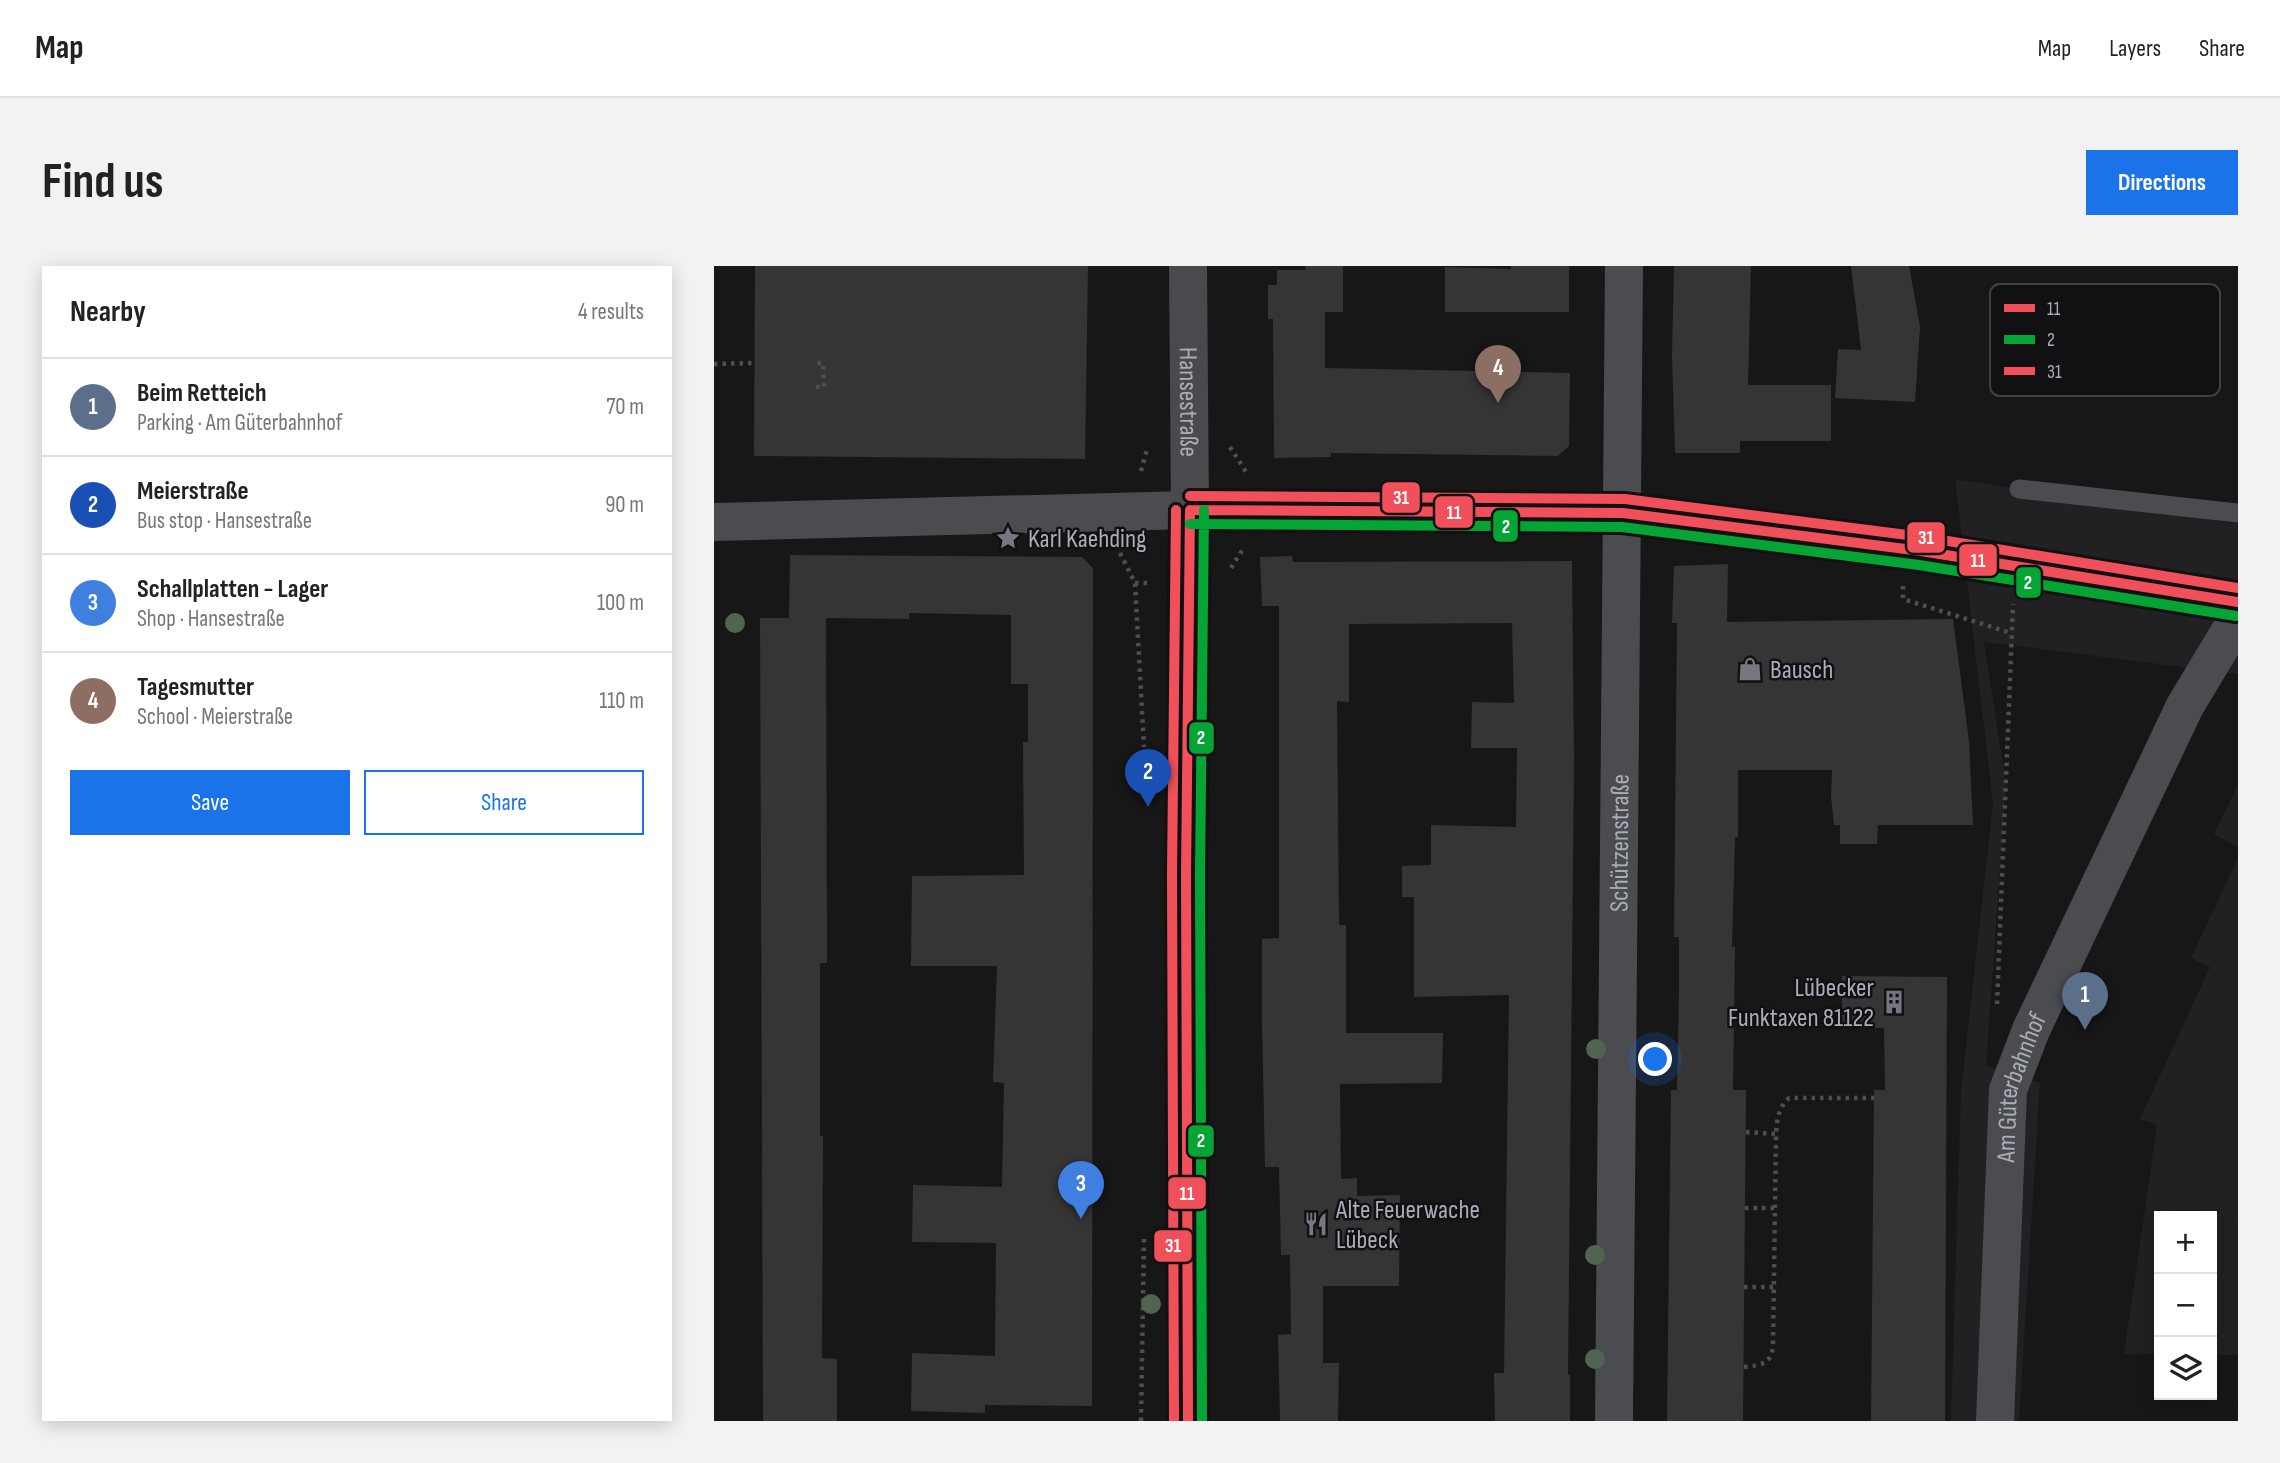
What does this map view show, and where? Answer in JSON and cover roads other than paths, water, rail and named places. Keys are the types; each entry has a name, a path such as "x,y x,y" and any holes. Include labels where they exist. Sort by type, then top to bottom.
{"main road":[{"name":"Hansestraße","path":"1188,266 1191,510 1186,873 1188,1421"},
{"path":"1191,510 1623,513 1912,566 2238,602"}],"street":[{"name":"Schützenstraße","path":"1615,1421 1624,266"},
{"path":"714,522 1191,510"},
{"name":"Am Güterbahnhof","path":"1995,1421 2008,1090 2031,1030 2185,706 2238,618"}],"lane":[{"path":"2019,489 2238,513"}],"place":[{"name":"Tagesmutter","path":"1498,403"},
{"name":"Karl Kaehding","path":"1008,538"},
{"name":"Bausch","path":"1750,669"},
{"name":"Meierstraße","path":"1148,807"},
{"name":"Lübecker Funktaxen 81122","path":"1894,1002"},
{"name":"Beim Retteich","path":"2085,1030"},
{"name":"Schallplatten - Lager","path":"1081,1219"},
{"name":"Alte Feuerwache Lübeck","path":"1316,1224"}]}
